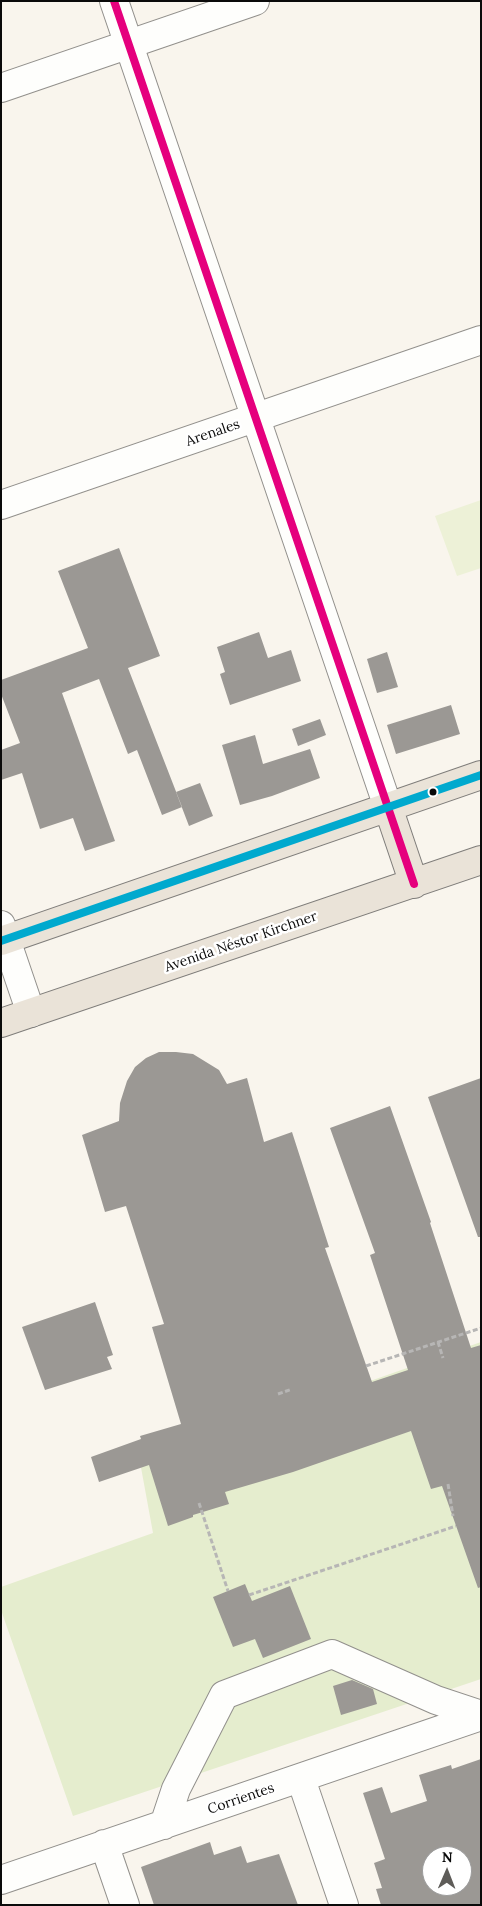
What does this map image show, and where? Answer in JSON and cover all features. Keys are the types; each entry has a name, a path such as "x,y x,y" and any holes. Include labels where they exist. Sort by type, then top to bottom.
{"main road":[{"path":"3,935 481,775"},
{"path":"388,807 414,884"},
{"name":"Avenida Néstor Kirchner","path":"1,1023 481,860"}],"street":[{"path":"114,1 388,807"},
{"path":"1,88 255,1"},
{"name":"Arenales","path":"1,505 481,340"},
{"path":"3,935 31,1013"},
{"path":"164,1825 176,1790 224,1696 332,1654 436,1700 481,1716"},
{"name":"Corrientes","path":"1,1880 481,1716"},
{"path":"301,1779 344,1905"},
{"path":"104,1844 125,1905"}],"path":[{"path":"366,1366 481,1328"},
{"path":"438,1342 443,1358"},
{"path":"278,1394 292,1389"},
{"path":"448,1484 453,1516"},
{"path":"199,1503 228,1591"},
{"path":"249,1595 456,1526"}],"green space":[{"path":"481,500 481,568 457,576 435,516"},
{"path":"481,1342 481,1679 73,1816 1,1610 1,1587 153,1533 140,1462"}],"building":[{"path":"119,548 160,656 128,668 182,807 162,815 137,750 128,754 99,679 62,693 115,841 85,851 73,818 40,829 22,773 1,780 1,750 20,743 1,694 1,680 88,648 58,571"},
{"path":"259,632 268,658 291,650 301,681 230,705 220,674 225,672 217,647"},
{"path":"387,652 398,687 377,693 367,659"},
{"path":"451,705 460,734 396,754 387,725"},
{"path":"320,719 326,735 298,746 292,729"},
{"path":"255,735 263,764 310,749 320,778 272,796 240,805 222,745"},
{"path":"200,783 213,816 189,826 176,792"},
{"path":"159,1052 193,1054 219,1070 227,1084 247,1078 264,1142 292,1132 329,1247 325,1248 372,1382 408,1370 370,1255 375,1253 330,1128 390,1106 431,1222 471,1348 481,1345 481,1587 478,1588 442,1486 431,1489 411,1431 293,1472 225,1492 229,1504 193,1515 193,1517 168,1526 149,1465 99,1482 91,1457 141,1439 140,1436 181,1424 152,1327 164,1324 126,1206 105,1212 82,1135 119,1121 120,1103 127,1081 135,1067 146,1058"},
{"path":"481,1078 481,1237 478,1237 428,1097"},
{"path":"95,1302 113,1355 107,1357 112,1369 45,1390 22,1327"},
{"path":"245,1584 252,1601 290,1586 311,1639 263,1658 255,1639 233,1647 213,1597"},
{"path":"352,1680 373,1689 377,1704 341,1715 333,1686"},
{"path":"481,1759 481,1905 381,1905 376,1889 382,1888 374,1863 385,1859 363,1793 382,1787 391,1813 427,1801 419,1775 451,1765 452,1769"},
{"path":"210,1842 214,1855 241,1846 247,1863 279,1854 298,1905 154,1905 141,1867"}],"transit line":[{"path":"114,1 414,884"},
{"path":"1,941 481,775"}]}
